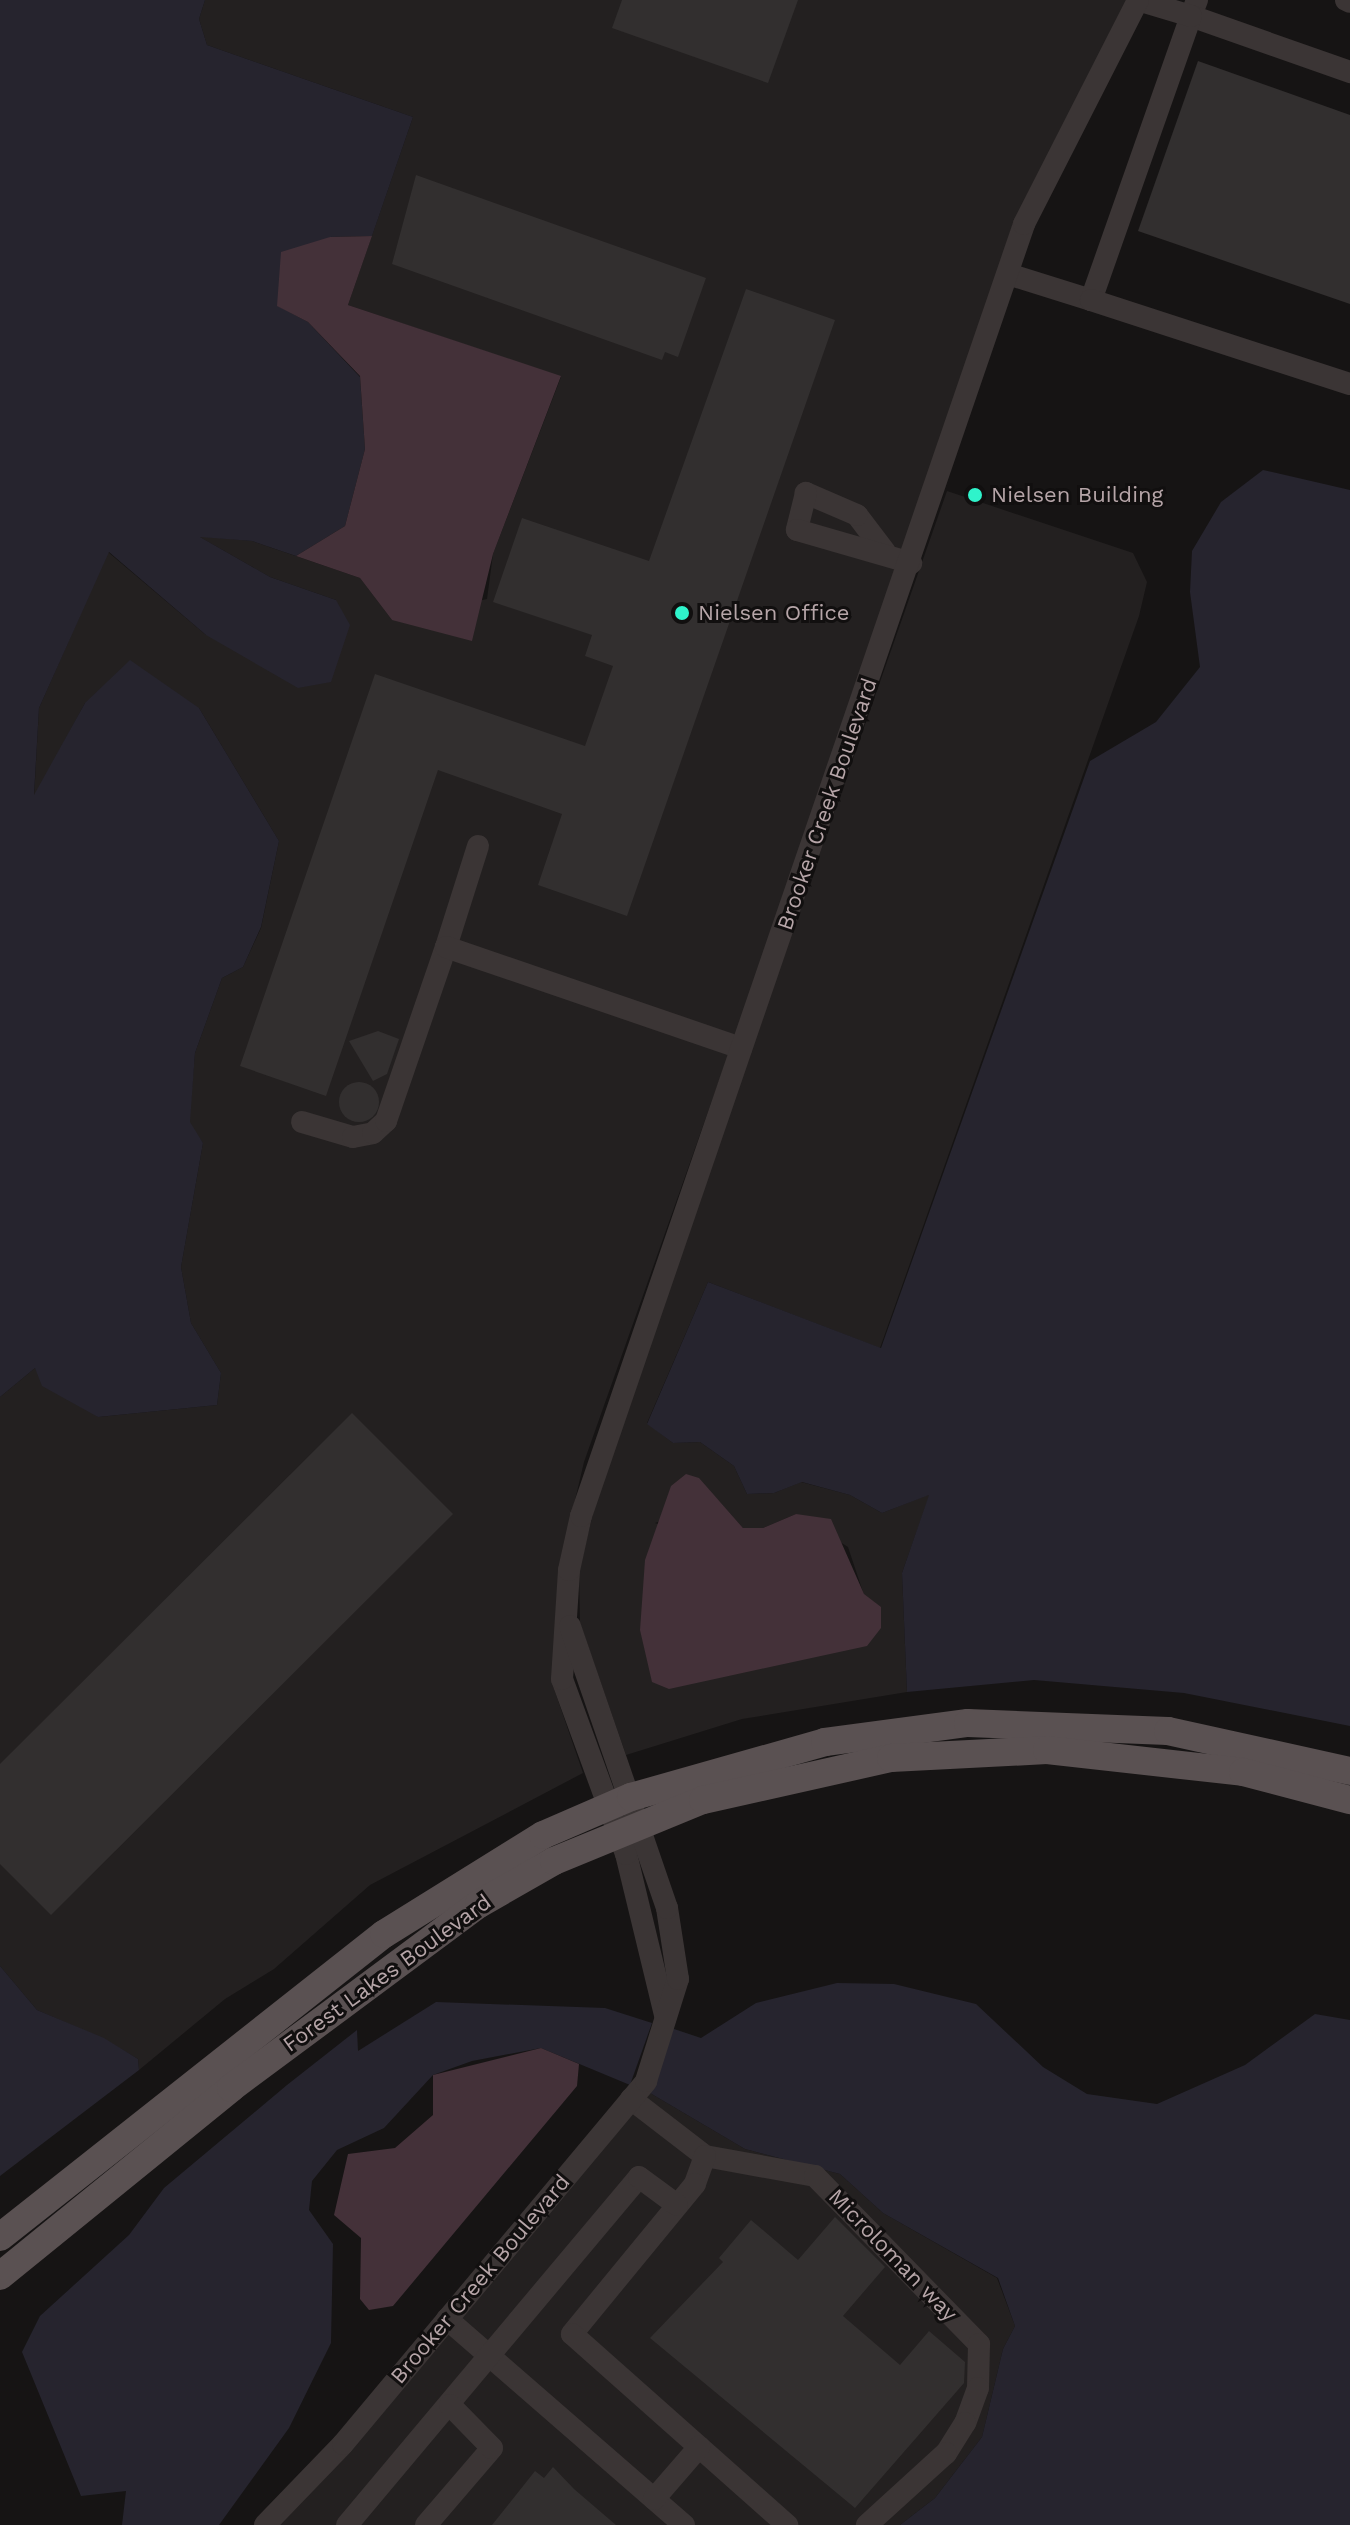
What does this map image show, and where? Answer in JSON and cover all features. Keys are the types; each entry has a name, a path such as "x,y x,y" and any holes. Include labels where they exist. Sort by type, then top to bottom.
{"main road":[{"name":"Forest Lakes Boulevard","path":"0,2237 384,1934 474,1874 620,1801 825,1742 968,1723 1168,1731 1350,1771"},
{"name":"Forest Lakes Boulevard","path":"0,2276 407,1953 479,1904 630,1828 786,1777 970,1751 1159,1758 1350,1800"}],"street":[{"path":"1138,0 1194,8 1350,72"},
{"name":"Brooker Creek Boulevard","path":"265,2525 447,2319 646,2081 665,2015 630,1828 569,1625 569,1570 594,1465 911,563 1024,224 1138,0"},
{"path":"1091,300 1194,8"},
{"path":"1008,274 1350,384"},
{"path":"885,552 911,563"},
{"path":"302,1122 353,1137 373,1133 386,1121 478,846"},
{"path":"446,947 741,1048"},
{"name":"Microloman way","path":"631,2099 705,2156 815,2176 979,2344 978,2388 965,2423 946,2453 867,2525"},
{"path":"705,2156 677,2205 572,2334 787,2525"},
{"path":"347,2525 639,2177 677,2205"},
{"path":"447,2319 684,2525"},
{"path":"426,2525 492,2448 450,2405"},
{"path":"654,2499 699,2447"}],"shaded area":[{"path":"0,0 205,0 199,19 207,45 413,117 372,236 330,237 278,306 308,322 360,377 365,449 345,526 296,556 252,541 200,537 270,577 336,600 350,625 331,682 298,688 206,635 109,552 39,708 34,795 85,703 130,660 199,708 279,841 261,927 243,967 222,978 195,1053 190,1122 203,1143 181,1267 191,1323 221,1373 217,1405 98,1417 42,1386 35,1368 0,1397"},
{"path":"205,0 1127,0 1014,221 845,725 584,1462 559,1568 552,1683 583,1773 370,1885 274,1969 225,1999 139,2070 138,2059 104,2039 37,2010 0,1966 0,1397 35,1368 98,1417 217,1405 221,1373 191,1323 181,1267 203,1143 189,1123 195,1053 222,978 243,967 261,928 279,841 199,708 85,703 34,798 39,708 108,552 206,635 336,600 270,577 198,536 252,541 360,578 392,620 487,599 493,554 561,377 348,305 413,117 207,45 199,19"},
{"path":"372,236 348,305 561,376 493,554 472,641 392,620 360,578 296,556 345,526 365,449 360,376 308,322 277,306 281,252 330,237"},
{"path":"1263,470 1350,490 1350,1726 1184,1693 1034,1680 907,1692 902,1573 929,1495 882,1513 850,1495 802,1482 774,1493 747,1494 734,1466 700,1442 673,1443 647,1424 708,1282 881,1348 1090,761 1156,722 1200,667 1190,592 1192,551 1221,502"},
{"path":"947,491 1133,553 1147,582 1139,616 880,1348 708,1282 647,1423 673,1443 700,1442 734,1466 747,1494 774,1493 801,1482 850,1495 882,1513 930,1494 902,1573 907,1692 742,1719 626,1755 580,1623 579,1571 604,1468","holes":["718,1500 743,1528 763,1528 796,1514 848,1547 864,1595 655,1523"]},
{"path":"686,1474 699,1478 743,1528 763,1528 796,1514 831,1519 864,1594 881,1607 881,1628 867,1646 669,1689 652,1682 640,1630 645,1560 671,1486"},
{"path":"0,1966 37,2010 104,2038 138,2059 139,2070 0,2176"},
{"path":"837,1983 894,1984 976,2004 1043,2067 1087,2094 1157,2104 1245,2065 1315,2014 1350,2020 1350,2525 900,2525 935,2498 982,2437 1003,2349 1015,2326 998,2278 883,2213 840,2174 745,2149 650,2093 671,2028 701,2038 756,2003"},
{"path":"436,2002 605,2008 652,2023 630,2085 541,2048 472,2061 433,2075 384,2128 337,2150 312,2181 309,2210 333,2244 331,2343 289,2428 219,2525 122,2525 126,2491 81,2496 22,2352 40,2316 129,2235 164,2188 287,2085 357,2030 358,2051"},
{"path":"541,2048 579,2064 577,2086 393,2306 369,2310 360,2299 361,2238 334,2215 348,2154 395,2148 433,2115 433,2075"},
{"path":"650,2093 745,2149 840,2174 883,2213 997,2278 1015,2326 1003,2349 982,2437 935,2498 900,2525 279,2525"}],"building":[{"path":"622,0 798,0 768,83 612,28"},
{"path":"1198,61 1350,115 1350,304 1138,231"},
{"path":"416,175 706,278 678,357 665,352 662,360 392,264"},
{"path":"746,289 835,320 627,916 538,885 562,814 438,770 326,1096 240,1066 375,674 585,746 613,666 585,656 592,635 493,602 522,518 649,561"},
{"path":"378,1031 399,1039 387,1074 373,1081 349,1041"},
{"path":"359,1082 373,1088 379,1102 373,1116 359,1122 345,1116 339,1102 345,1088"},
{"path":"352,1413 453,1514 51,1915 0,1864 0,1764"},
{"path":"835,2217 885,2267 843,2316 900,2365 929,2331 965,2362 964,2383 855,2508 650,2338 723,2262 719,2258 751,2220 798,2260"},
{"path":"553,2467 616,2525 492,2525 535,2471 544,2478"}],"place":[{"name":"Nielsen Building","path":"975,495"},
{"name":"Nielsen Office","path":"682,613"}]}
